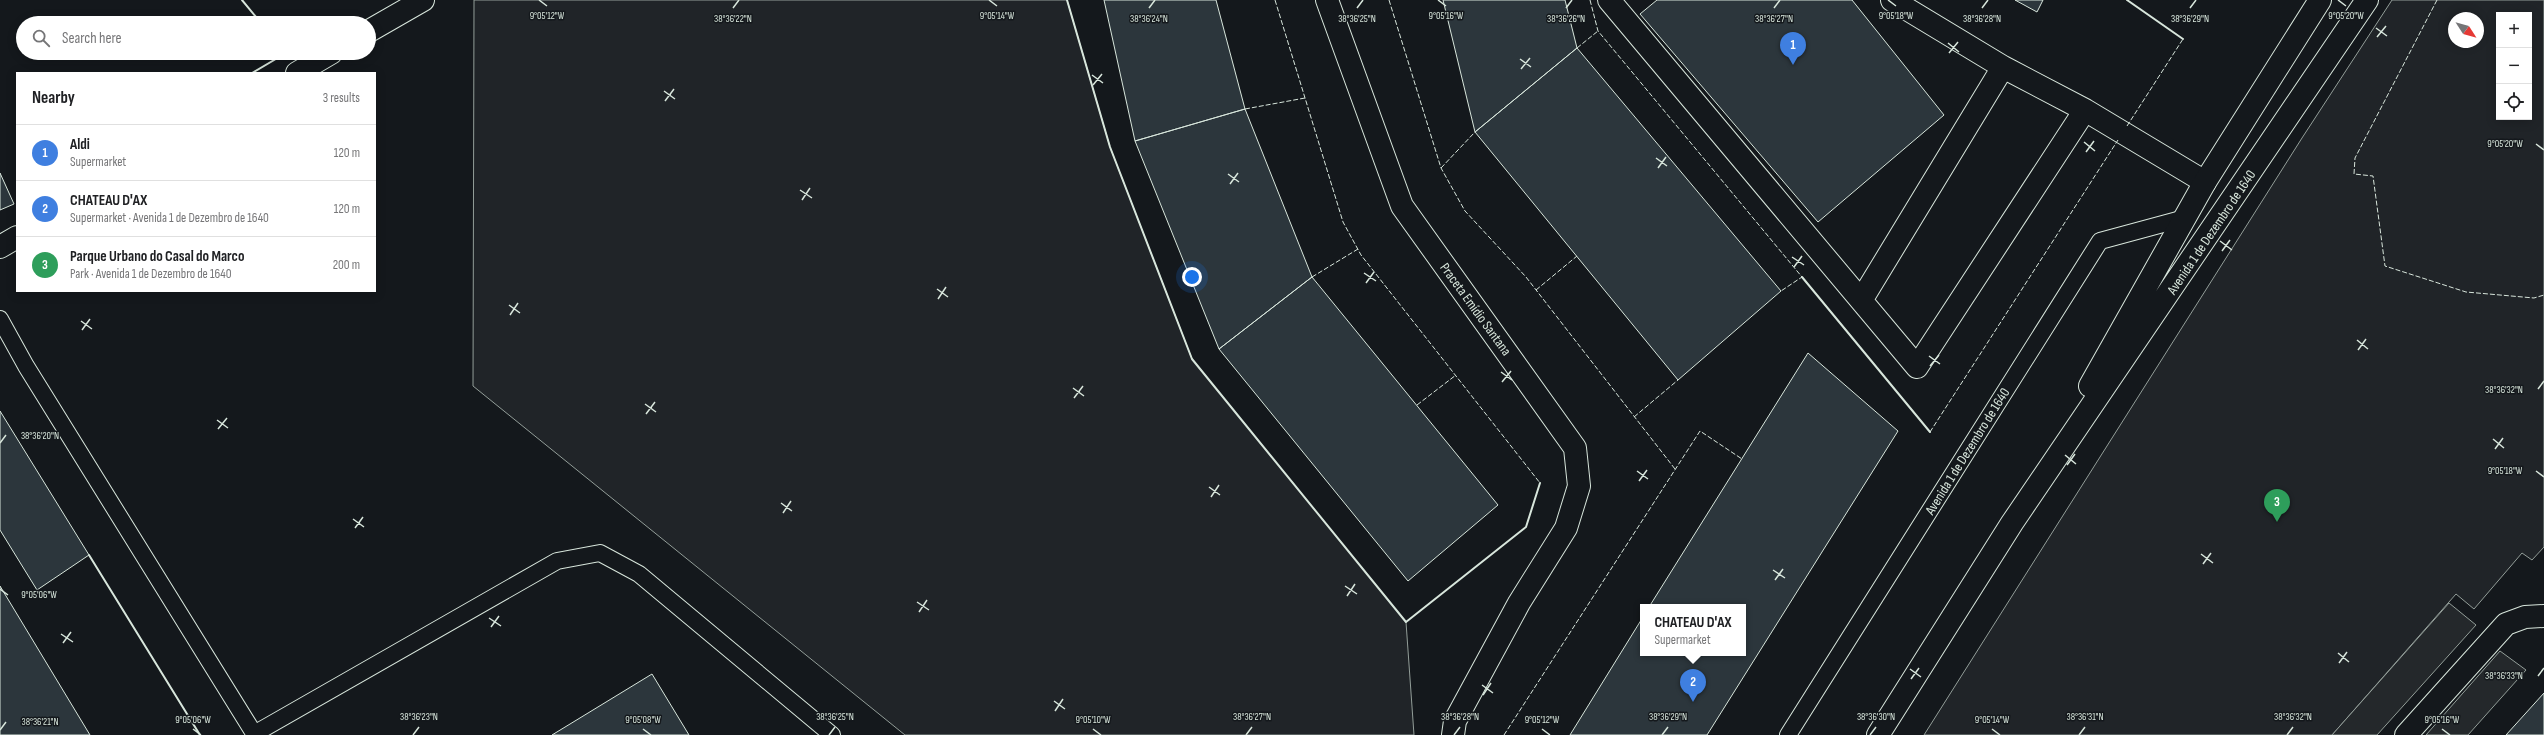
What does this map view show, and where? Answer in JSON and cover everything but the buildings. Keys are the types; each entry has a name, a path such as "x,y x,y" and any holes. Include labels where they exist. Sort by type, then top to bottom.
{"street":[{"path":"376,27 422,0"},
{"name":"Praceta Emídio Santana","path":"1327,0 1402,206 1575,448 1579,486 1566,528 1519,603 1459,715 1454,735"},
{"path":"1610,0 1862,299 1917,367 2085,110"},
{"path":"1892,0 2003,67 2085,110 2205,182"},
{"name":"Avenida 1 de Dezembro de 1640","path":"2012,523 2205,182 2320,0"},
{"name":"Avenida 1 de Dezembro de 1640","path":"1878,735 2012,523 2367,0"},
{"path":"299,72 319,60"},
{"path":"1862,299 2003,67"},
{"path":"0,247 16,238"},
{"path":"2406,735 2506,624 2525,617 2544,616"}],"lane":[{"name":"Avenida 1 de Dezembro de 1640","path":"1788,735 2100,241 2185,218"},
{"path":"0,319 26,366 254,734 557,561 600,553 639,574 832,735"}],"shaded area":[{"path":"474,0 1067,0 1110,147 1192,359 1406,622 1414,735 905,735 473,386"},
{"path":"2392,0 2544,0 2544,547 2532,560 2522,553 2474,609 2456,594 2332,735 1924,735 2302,138"},
{"path":"2449,603 2476,625 2377,735 2332,735"},
{"path":"2500,651 2526,670 2468,735 2426,735"}],"fence":[{"path":"1275,0 1343,222 1361,255 1540,483"},
{"path":"1389,0 1441,168 1465,211 1526,277 1675,469"},
{"path":"1590,0 1598,31 1802,277 1781,291"},
{"path":"2437,0 2355,158 2354,174 2373,176 2385,266 2466,292 2534,298 2544,295"},
{"path":"1577,48 1598,31"},
{"path":"2127,126 2183,39"},
{"path":"1245,109 1305,98"},
{"path":"1441,168 1475,132"},
{"path":"1930,432 2118,140"},
{"path":"1312,277 1358,249"},
{"path":"1536,290 1577,256"},
{"path":"1417,405 1456,375"},
{"path":"1634,417 1678,380"},
{"path":"1504,735 1700,431 1742,459"}],"wall":[{"path":"242,0 255,16"},
{"path":"1067,0 1110,147 1192,359 1406,622 1526,527 1540,483"},
{"path":"2127,0 2183,39"},
{"path":"254,72 274,60"},
{"path":"1802,277 1930,432"},
{"path":"89,555 200,735"}],"place":[{"name":"Aldi","path":"1793,65"},
{"name":"Parque Urbano do Casal do Marco","path":"2277,522"},
{"name":"CHATEAU D'AX","path":"1693,702"}]}
